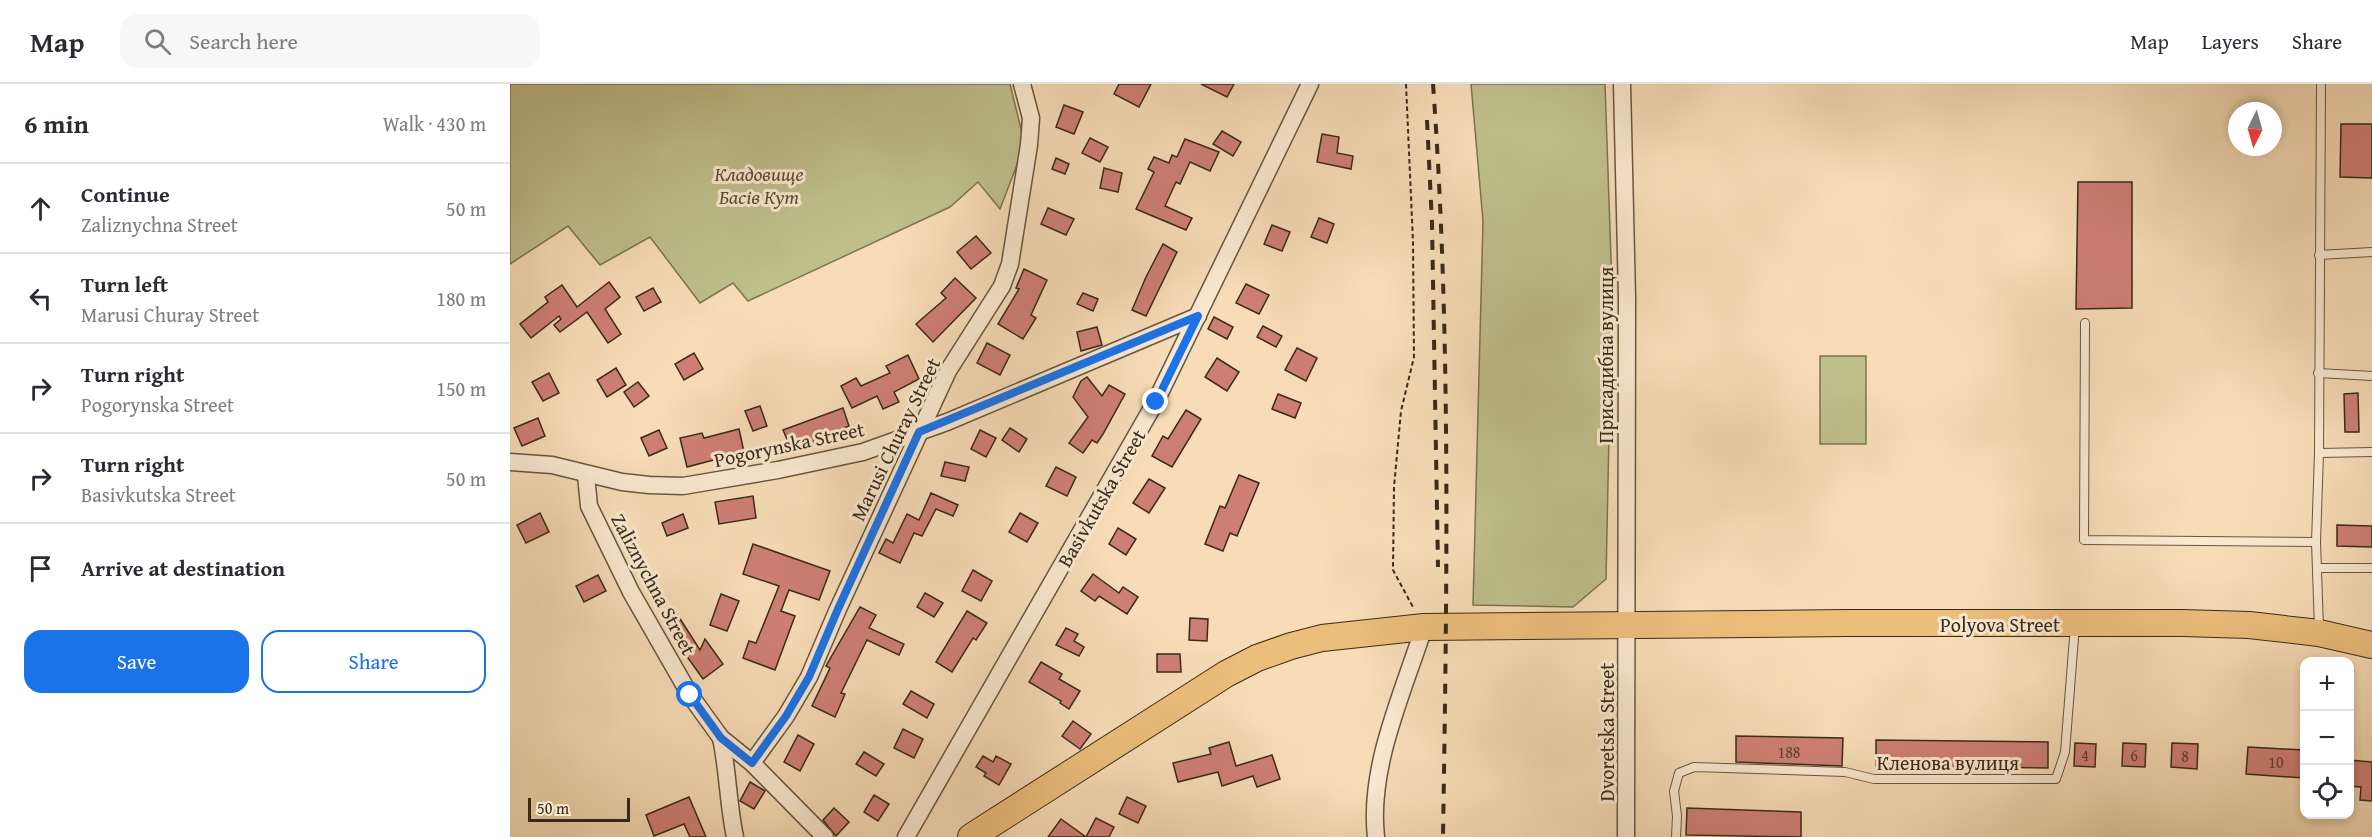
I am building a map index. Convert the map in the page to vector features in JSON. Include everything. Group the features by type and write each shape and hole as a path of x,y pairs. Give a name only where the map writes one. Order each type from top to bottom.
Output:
{"main road":[{"name":"Polyova Street","path":"1627,626 1847,623 2249,625 2319,633 2372,645"},
{"path":"971,837 1191,696 1257,658 1291,646 1354,633 1424,627 1627,626"}],"street":[{"name":"Marusi Churay Street","path":"752,763 786,716 809,677 948,371 1002,286 1010,264 1028,155 1031,118 1022,84"},
{"name":"Basivkutska Street","path":"906,837 1151,411 1310,84"},
{"name":"Присадибна вулиця","path":"1622,84 1627,298 1627,626"},
{"name":"Pogorynska Street","path":"510,462 552,465 622,482 683,486 716,482 863,452 919,432 1198,316"},
{"name":"Zaliznychna Street","path":"586,475 589,506 631,592 690,695 721,738 752,763 825,837"},
{"name":"Dvoretska Street","path":"1626,837 1627,626"},
{"path":"1376,837 1375,796 1381,759 1424,627"},
{"name":"Zaliznychna Street","path":"721,738 728,771 729,812 735,837"}],"lane":[{"path":"2319,633 2316,542 2319,453 2321,84"},
{"path":"2319,255 2372,252"},
{"path":"2085,322 2084,540 2316,542"},
{"path":"2318,373 2372,376"},
{"path":"2319,453 2372,452"},
{"path":"2317,568 2372,568"},
{"name":"Кленова вулиця","path":"1676,837 1677,816 1674,791 1679,773 1694,767 1845,772 1874,779 2056,779 2065,752 2075,624"}],"path":[{"path":"1406,84 1413,242 1414,357 1401,411 1394,487 1393,570 1424,627"}],"green space":[{"name":"Кладовище Басів Кут","path":"510,84 1010,84 1024,141 1000,209 978,182 950,207 748,301 733,283 700,303 650,237 600,265 568,226 510,264"},
{"path":"1471,84 1605,84 1612,288 1606,579 1573,607 1473,605 1483,221"},
{"path":"1820,356 1866,356 1866,444 1820,444"}],"building":[{"path":"1119,84 1151,84 1139,107 1114,94"},
{"path":"1201,84 1234,84 1227,97"},
{"path":"1064,105 1083,112 1074,134 1056,127"},
{"path":"2341,124 2372,124 2372,178 2340,177"},
{"path":"1222,131 1241,142 1233,156 1213,144"},
{"path":"1322,134 1339,137 1337,153 1353,156 1351,169 1317,162"},
{"path":"1090,138 1108,147 1100,162 1082,153"},
{"path":"1185,139 1219,152 1210,171 1190,162 1180,184 1176,182 1165,206 1192,218 1186,230 1136,209 1154,172 1148,169 1154,157 1169,163 1172,155 1177,157"},
{"path":"1056,158 1069,164 1065,174 1052,169"},
{"path":"1104,168 1122,173 1118,192 1100,188"},
{"path":"2078,182 2132,182 2132,308 2076,309"},
{"path":"1048,208 1074,219 1066,235 1041,224"},
{"path":"1319,218 1334,224 1327,243 1311,237"},
{"path":"1272,225 1290,232 1282,251 1264,244"},
{"path":"976,236 991,253 971,269 957,252"},
{"path":"1163,244 1177,252 1146,316 1132,310"},
{"path":"1024,269 1047,280 1031,315 1036,318 1023,339 998,324 1019,289 1016,288"},
{"path":"955,278 976,298 933,342 916,324 946,298 941,293"},
{"path":"609,282 620,297 605,309 621,334 608,343 587,312 560,332 554,325 561,319 559,316 531,338 520,324 548,302 545,297 562,285 577,307"},
{"path":"1246,284 1269,295 1259,314 1236,303"},
{"path":"653,288 661,302 644,311 636,297"},
{"path":"1083,293 1098,299 1093,311 1077,304"},
{"path":"1214,317 1233,327 1227,339 1208,329"},
{"path":"1263,326 1282,336 1276,347 1257,337"},
{"path":"1097,327 1102,345 1081,351 1077,332"},
{"path":"987,343 1010,355 1000,375 977,363"},
{"path":"1297,348 1317,358 1306,381 1285,370"},
{"path":"694,353 703,369 684,380 675,364"},
{"path":"908,355 919,379 894,392 899,402 883,409 877,396 852,408 841,386 856,378 861,386 890,373 886,366"},
{"path":"1217,358 1239,372 1227,391 1205,377"},
{"path":"616,368 626,385 607,397 597,380"},
{"path":"549,373 559,393 543,401 532,382"},
{"path":"1087,377 1102,396 1109,385 1125,394 1097,443 1092,440 1083,453 1069,443 1088,417 1073,397 1081,381"},
{"path":"638,382 649,396 634,407 624,392"},
{"path":"2358,393 2359,432 2345,432 2344,394"},
{"path":"1278,394 1301,403 1295,418 1272,409"},
{"path":"760,406 767,426 753,431 745,411"},
{"path":"843,408 849,426 814,440 815,444 793,453 783,430"},
{"path":"1186,410 1201,419 1172,467 1152,456 1163,436 1168,439"},
{"path":"538,418 545,436 522,446 514,428"},
{"path":"1010,428 1027,439 1019,452 1002,440"},
{"path":"739,429 744,452 687,467 680,438 702,433 704,438"},
{"path":"659,430 667,448 649,456 641,438"},
{"path":"980,430 996,438 986,457 971,449"},
{"path":"945,462 969,467 965,481 941,476"},
{"path":"1056,467 1076,477 1067,496 1046,486"},
{"path":"1239,475 1259,483 1237,536 1230,533 1223,551 1205,544 1220,506 1225,508"},
{"path":"1149,479 1165,488 1149,513 1133,503"},
{"path":"931,493 958,505 953,516 936,509 922,536 914,533 900,563 879,553 886,539 893,543 907,514 919,520"},
{"path":"753,496 756,518 719,524 715,502"},
{"path":"540,513 549,532 526,543 517,525"},
{"path":"1020,513 1038,523 1027,542 1009,532"},
{"path":"683,514 688,528 667,536 662,523"},
{"path":"2337,525 2372,526 2372,547 2337,546"},
{"path":"1118,528 1136,539 1126,555 1109,544"},
{"path":"753,544 830,571 819,600 789,590 781,611 795,616 775,670 743,658 749,641 756,643 779,586 743,574"},
{"path":"973,570 992,581 981,601 962,591"},
{"path":"1093,574 1119,593 1123,587 1138,597 1127,614 1099,596 1095,601 1081,591"},
{"path":"598,575 606,591 584,602 576,586"},
{"path":"925,593 943,603 934,617 917,607"},
{"path":"721,594 739,601 727,631 710,625"},
{"path":"860,607 876,615 869,628 904,644 899,655 867,640 841,693 845,694 835,717 812,706 830,668 826,666"},
{"path":"967,611 987,623 976,640 973,638 952,672 936,662"},
{"path":"677,614 700,650 705,639 723,664 703,679 683,651 685,649 667,621"},
{"path":"1190,618 1208,619 1207,641 1189,640"},
{"path":"1066,628 1078,634 1074,641 1084,647 1079,656 1056,645"},
{"path":"1157,654 1180,654 1181,672 1157,672"},
{"path":"1041,662 1062,674 1059,679 1080,691 1069,709 1060,703 1061,701 1029,682"},
{"path":"911,691 934,704 927,718 903,704"},
{"path":"1073,721 1091,734 1080,749 1062,736"},
{"path":"903,729 923,739 914,758 894,748"},
{"path":"798,735 814,744 800,771 784,762"},
{"path":"1736,736 1843,738 1842,766 1736,762"},
{"path":"1876,740 2048,742 2048,768 1876,766"},
{"path":"1229,742 1236,766 1272,755 1280,779 1257,787 1253,776 1222,786 1218,772 1178,782 1173,763 1211,754 1209,748"},
{"path":"2075,743 2096,744 2095,767 2074,766"},
{"path":"2123,743 2146,744 2145,767 2122,766"},
{"path":"2172,743 2198,744 2197,769 2171,767"},
{"path":"2248,747 2300,750 2300,778 2246,774"},
{"path":"864,752 884,764 876,776 856,764"},
{"path":"983,756 993,762 996,756 1011,764 999,785 984,776 986,773 976,767"},
{"path":"2354,760 2372,762 2372,801 2360,800 2361,787 2354,786"},
{"path":"750,782 765,791 754,809 740,801"},
{"path":"874,795 889,804 878,821 864,812"},
{"path":"689,797 706,837 690,837 684,824 654,836 646,815"},
{"path":"1127,797 1146,806 1138,823 1119,814"},
{"path":"834,808 849,822 836,836 823,820"},
{"path":"1687,808 1801,812 1801,837 1686,835"},
{"path":"1096,818 1114,827 1109,837 1086,837"},
{"path":"1061,819 1086,837 1048,837"}],"railway":[{"path":"1433,84 1439,178 1445,366 1443,837"},
{"path":"1427,120 1432,223 1438,567"}],"route":[{"path":"690,695 721,738 752,763 786,716 809,677 919,432 1198,316 1156,402"}]}
